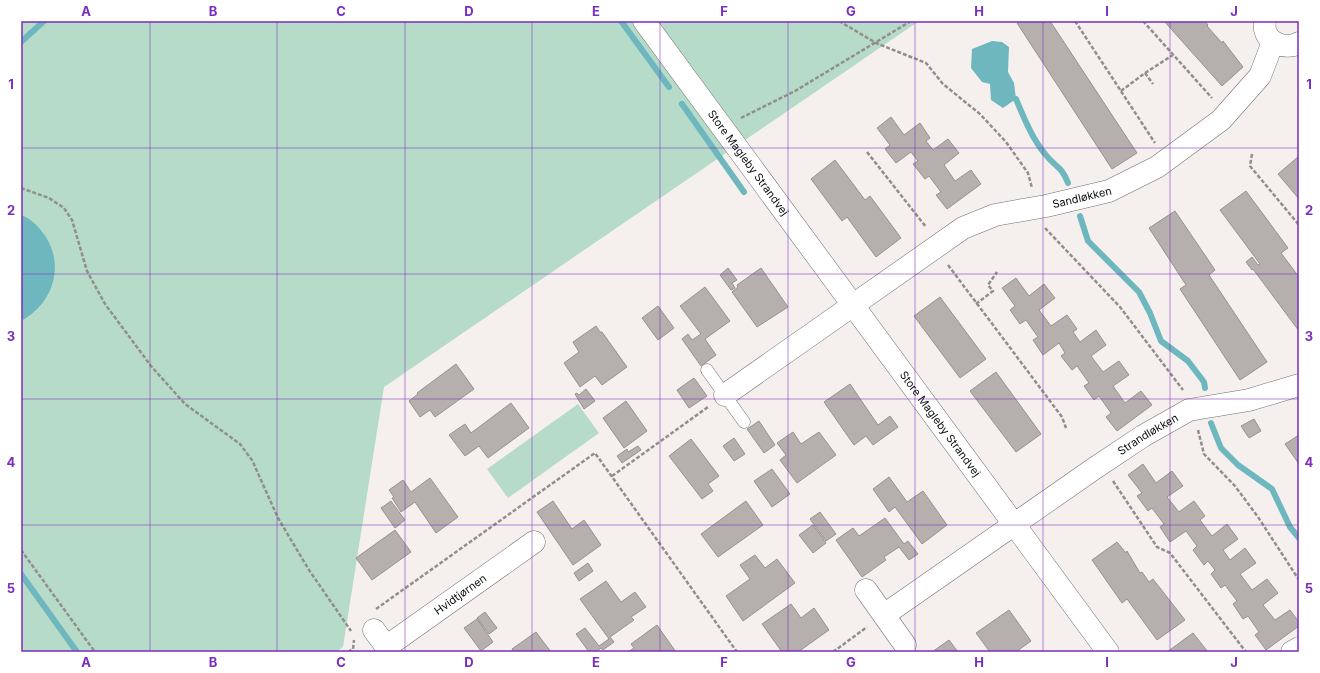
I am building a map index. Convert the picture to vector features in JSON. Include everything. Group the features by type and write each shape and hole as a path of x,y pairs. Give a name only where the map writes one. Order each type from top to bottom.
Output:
{"street":[{"name":"Store Magleby Strandvej","path":"644,21 854,304 1108,652"},
{"path":"1266,21 1267,34 1273,42 1287,47 1299,42"},
{"name":"Sandløkken","path":"854,304 963,228 995,215 1037,208 1109,191 1157,167 1221,120 1260,76 1273,42"},
{"path":"725,395 854,304"},
{"name":"Strandløkken","path":"1014,523 1143,436 1189,410 1249,400 1299,386"},
{"path":"884,615 1014,523"},
{"name":"Hvidtjørnen","path":"376,641 534,542"},
{"path":"866,590 905,645"},
{"path":"1292,652 1299,648"}],"lane":[{"path":"707,370 744,422"}],"path":[{"path":"839,21 876,43 926,63 943,84 980,114 1006,142 1028,173 1039,218 1047,231 1120,308 1182,386 1189,410 1198,429 1204,454 1235,486 1258,517 1299,580"},
{"path":"722,126 795,91 911,21"},
{"path":"1075,21 1167,159"},
{"path":"1143,21 1215,101 1221,120"},
{"path":"1121,92 1145,73 1173,55"},
{"path":"1145,73 1153,84"},
{"path":"867,152 938,246 976,304 1062,417 1066,428"},
{"path":"1252,154 1250,166 1299,225"},
{"path":"21,188 49,198 64,208 72,220 87,271 105,304 151,366 185,404 240,444 252,460 282,524 309,570 376,641"},
{"path":"976,304 992,292 988,285 997,272"},
{"path":"612,476 725,395"},
{"path":"1102,464 1157,546 1170,553 1246,652"},
{"path":"21,550 95,652"},
{"path":"833,652 884,615"}],"green space":[{"path":"21,21 919,21 384,387 343,647 336,652 21,652"},
{"path":"578,404 599,433 508,498 487,469"}],"water":[{"path":"992,41 1002,42 1009,47 1008,72 1014,83 1016,99 1003,108 991,100 990,84 982,82 971,68 972,49"},
{"path":"21,215 35,224 46,237 52,249 55,273 48,295 41,305 32,314 21,321"}],"building":[{"path":"1020,21 1050,21 1137,153 1112,169 1017,23"},
{"path":"1164,21 1205,21 1208,25 1207,26 1222,43 1223,41 1243,67 1222,86"},
{"path":"891,117 904,135 920,123 930,138 926,141 933,150 948,139 959,153 944,165 955,181 971,170 981,184 947,209 936,195 941,192 929,176 925,179 913,164 918,161 911,152 896,163 885,149 890,145 877,128"},
{"path":"1299,156 1299,199 1278,174"},
{"path":"835,160 865,200 870,196 901,238 876,257 847,217 842,221 811,179"},
{"path":"1246,191 1288,248 1281,253 1299,277 1299,331 1253,269 1252,270 1246,262 1252,257 1258,265 1260,264 1220,210"},
{"path":"1175,211 1215,270 1209,275 1267,362 1240,380 1180,289 1186,285 1149,228"},
{"path":"728,268 737,280 732,283 735,288 731,290 720,275"},
{"path":"761,268 788,307 757,327 732,292 738,287 737,285"},
{"path":"1016,278 1029,296 1044,284 1055,298 1039,310 1051,326 1067,315 1077,329 1073,332 1080,342 1096,330 1106,345 1091,356 1103,372 1119,361 1129,375 1113,386 1125,403 1141,391 1152,405 1117,431 1106,417 1111,413 1099,396 1094,400 1084,386 1089,383 1077,366 1072,370 1061,356 1065,353 1059,343 1043,355 1033,340 1038,337 1026,320 1020,324 1010,310 1015,306 1002,288"},
{"path":"705,287 730,321 705,339 716,355 701,366 682,339 688,334 692,340 701,334 680,306"},
{"path":"940,297 986,359 960,378 914,316"},
{"path":"658,306 674,328 658,340 642,318"},
{"path":"596,326 627,367 602,385 595,376 580,387 564,363 579,352 573,342"},
{"path":"456,364 474,389 435,417 430,410 420,417 409,401 418,394 417,393"},
{"path":"996,372 1041,434 1016,452 970,391"},
{"path":"694,378 707,396 689,408 677,390"},
{"path":"850,384 878,425 890,416 898,427 873,445 866,436 854,445 824,402"},
{"path":"586,389 595,401 584,409 575,394 577,393 579,395"},
{"path":"626,401 647,431 624,448 603,418"},
{"path":"511,403 529,428 488,458 479,446 465,456 449,435 465,424 471,433"},
{"path":"1254,419 1261,431 1249,438 1241,426"},
{"path":"759,421 775,445 764,453 747,429"},
{"path":"793,432 801,444 819,432 836,455 797,483 780,460 786,455 777,443"},
{"path":"1299,435 1299,464 1285,444"},
{"path":"734,438 745,454 734,461 723,446"},
{"path":"691,439 719,476 708,484 713,491 702,499 669,456"},
{"path":"638,446 641,450 622,463 617,456 627,449 628,452"},
{"path":"1143,464 1156,483 1172,471 1183,486 1167,497 1179,512 1194,501 1205,516 1200,520 1212,536 1227,524 1238,539 1223,550 1230,560 1245,548 1256,563 1240,574 1252,590 1267,579 1278,593 1263,605 1275,620 1290,610 1299,622 1299,626 1266,650 1255,635 1259,632 1248,616 1243,619 1233,604 1237,601 1225,585 1221,588 1211,574 1215,570 1208,561 1204,565 1193,550 1197,546 1186,531 1170,542 1160,527 1164,524 1152,508 1148,511 1137,496 1142,493 1128,475"},
{"path":"772,469 790,494 772,507 754,481"},
{"path":"889,477 907,502 923,491 947,525 922,544 895,507 889,512 873,489"},
{"path":"430,478 458,517 436,533 415,502 401,512 389,490 403,480 411,492"},
{"path":"391,501 405,520 395,528 381,508"},
{"path":"553,501 572,529 584,520 601,545 573,565 537,512"},
{"path":"746,501 763,525 718,557 701,534"},
{"path":"820,512 836,534 826,541 810,519"},
{"path":"885,518 904,544 908,541 918,554 909,560 899,547 884,557 886,560 862,577 836,540 853,528 859,536"},
{"path":"813,525 826,543 813,553 799,535"},
{"path":"395,530 411,552 372,580 356,558"},
{"path":"1117,542 1126,553 1127,551 1140,573 1142,572 1149,582 1153,579 1185,620 1157,640 1127,599 1122,603 1092,560"},
{"path":"755,555 765,568 777,559 795,583 743,621 726,596 750,579 740,565"},
{"path":"588,563 593,571 579,581 574,573"},
{"path":"606,581 621,602 635,592 646,607 631,617 634,620 610,637 614,642 603,650 601,648 596,652 589,652 576,634 585,628 599,646 609,639 580,599"},
{"path":"791,604 801,618 814,608 829,630 798,652 782,652 762,624"},
{"path":"1009,610 1031,641 1016,652 990,652 976,633"},
{"path":"485,612 497,628 489,634 477,618"},
{"path":"477,619 493,642 481,651 464,628"},
{"path":"657,625 676,652 628,652 634,648 631,644"},
{"path":"536,632 551,652 514,652 512,649"},
{"path":"1193,633 1208,652 1167,652"},
{"path":"949,640 958,652 932,652"}],"waterway":[{"path":"21,42 44,21"},
{"path":"621,21 669,87"},
{"path":"1016,99 1040,148 1063,173 1068,183"},
{"path":"682,104 744,192"},
{"path":"1080,216 1088,241 1139,292 1150,313 1161,341 1188,361 1204,382 1205,388"},
{"path":"1211,423 1221,448 1238,465 1272,489 1290,527 1299,538"},
{"path":"21,574 77,652"}]}
